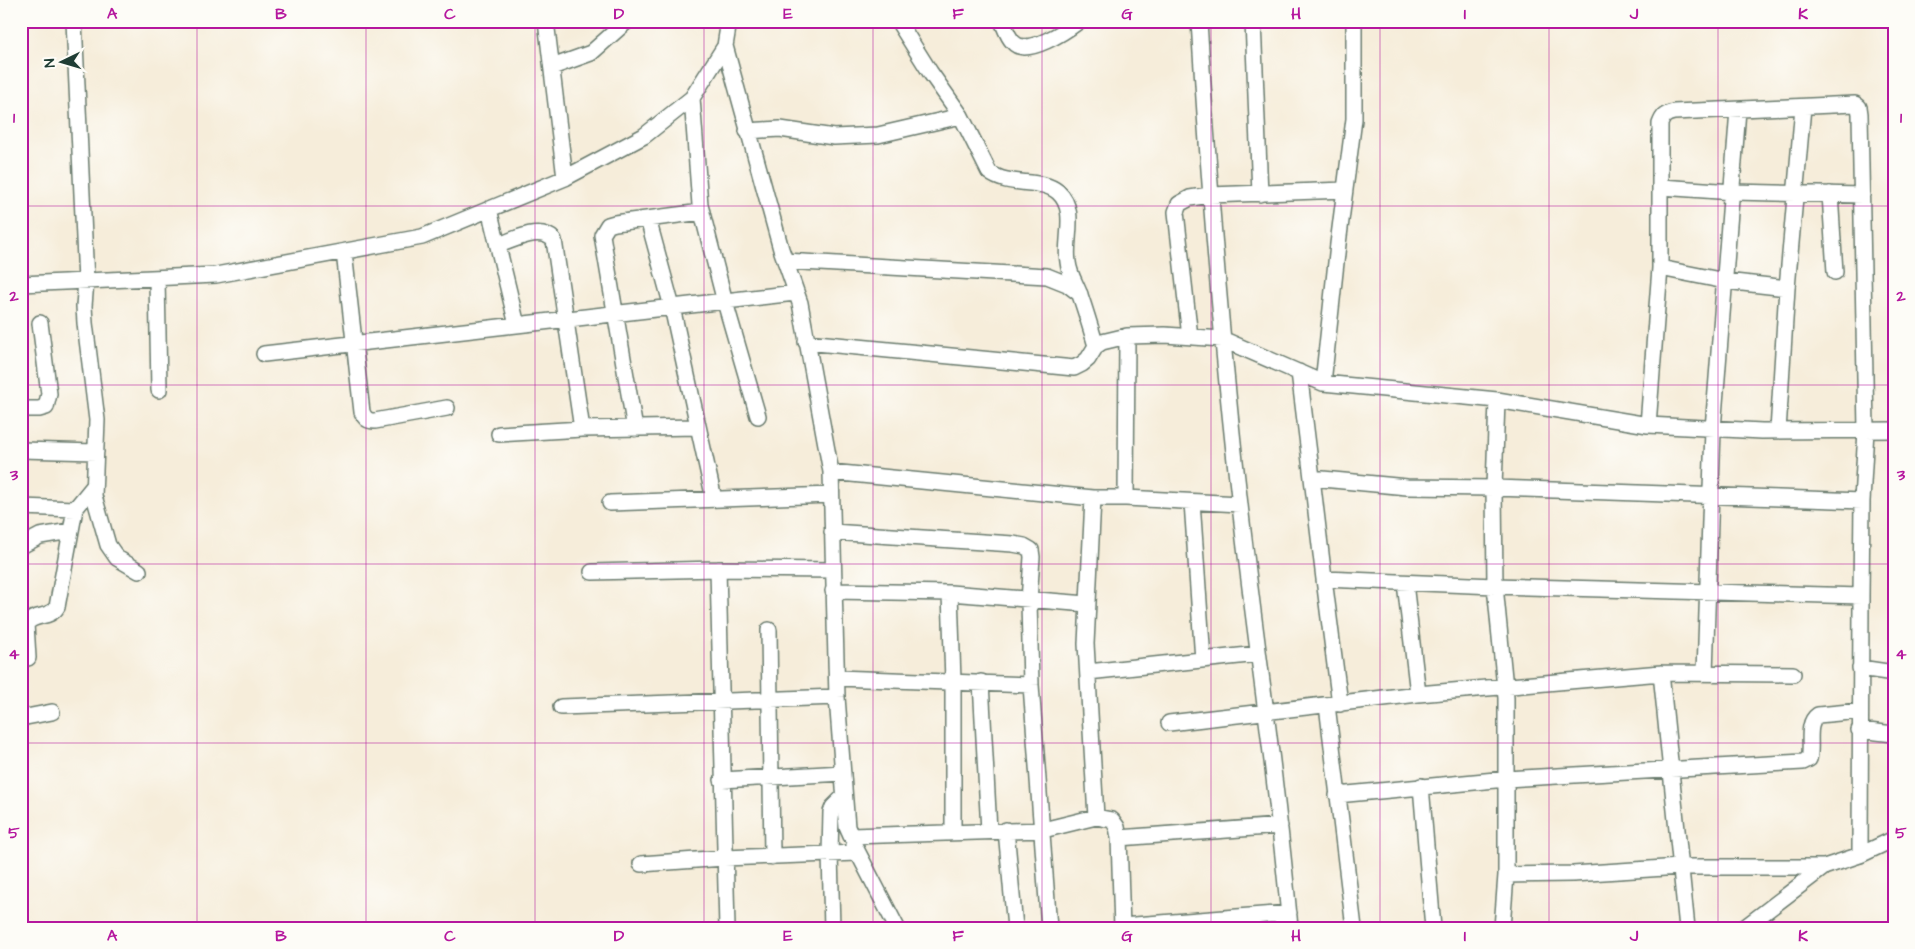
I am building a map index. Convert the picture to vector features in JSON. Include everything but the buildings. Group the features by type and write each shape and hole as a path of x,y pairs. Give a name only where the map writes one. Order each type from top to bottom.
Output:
{"street":[{"path":"74,21 86,281 85,323 97,406 93,487 108,546 117,558 139,572"},
{"path":"546,21 565,178"},
{"path":"552,67 591,53 627,21"},
{"path":"728,21 725,46 747,131 785,261 800,303 831,472 832,570 837,697 846,827 852,836 857,853 897,928"},
{"path":"898,21 961,116 989,172 996,178 1046,186 1058,191 1063,198 1068,208 1070,222 1068,264 1080,294 1096,346"},
{"path":"1002,21 1012,42 1024,47 1054,38 1079,21"},
{"path":"852,836 989,830 1043,830 1096,816 1112,820 1117,827 1120,838 1122,927 1289,921 1280,826 1240,504 1222,339 1210,195 1199,21"},
{"path":"1253,21 1260,194"},
{"path":"1323,383 1354,119 1354,21"},
{"path":"21,284 216,275 422,237 565,178 644,136 692,98 725,46"},
{"path":"692,98 702,212 725,302 758,416"},
{"path":"1648,426 1660,268 1660,124 1663,117 1667,113 1674,112 1855,104 1859,107 1860,114 1866,430 1862,501 1859,730 1860,855"},
{"path":"1778,431 1787,288 1797,194 1803,107"},
{"path":"1705,673 1709,496 1738,110"},
{"path":"747,131 780,129 834,137 878,135 961,116"},
{"path":"1661,188 1862,195"},
{"path":"1190,337 1176,212 1179,204 1190,198 1210,195 1345,190"},
{"path":"1830,194 1835,272"},
{"path":"489,209 517,325"},
{"path":"635,429 602,235 608,226 614,223 702,212"},
{"path":"648,219 672,307 714,499"},
{"path":"498,246 533,233 549,235 554,240 582,429"},
{"path":"344,252 362,412 365,418 375,421 447,408"},
{"path":"785,261 1047,276 1067,284 1080,294"},
{"path":"1660,268 1725,281 1787,288"},
{"path":"157,278 159,390"},
{"path":"264,354 795,293"},
{"path":"21,410 46,407 48,402 49,394 40,323"},
{"path":"806,342 1074,368 1088,359 1096,346 1102,342 1127,336 1222,339 1323,383 1497,400 1648,426 1778,431 1894,430"},
{"path":"1126,498 1127,336"},
{"path":"1299,372 1324,579 1337,795 1354,928"},
{"path":"1497,400 1494,488 1496,586 1505,687 1506,779 1506,875 1502,928"},
{"path":"499,434 582,429 698,427"},
{"path":"21,450 96,452"},
{"path":"831,472 1093,498 1240,504"},
{"path":"1312,478 1407,487 1494,488 1862,501"},
{"path":"28,658 26,624 28,620 50,614 57,607 74,510 93,487"},
{"path":"610,503 831,495"},
{"path":"1093,498 1086,644 1096,816"},
{"path":"1192,502 1203,660"},
{"path":"21,507 74,510"},
{"path":"21,546 40,536 70,531"},
{"path":"832,532 1024,546 1031,550 1029,601 1031,685 1049,928"},
{"path":"592,572 718,569 832,570"},
{"path":"718,569 727,928"},
{"path":"1324,579 1496,586 1861,596"},
{"path":"1405,583 1418,694"},
{"path":"833,591 950,593 1029,601 1087,604"},
{"path":"950,593 953,681 953,833"},
{"path":"769,630 772,857"},
{"path":"1088,672 1258,654"},
{"path":"1860,668 1894,673"},
{"path":"1661,673 1687,928"},
{"path":"1168,723 1418,694 1661,673 1793,674"},
{"path":"837,678 1031,685"},
{"path":"981,682 989,830"},
{"path":"561,707 837,697"},
{"path":"1337,795 1506,779 1803,762 1808,759 1810,754 1811,723 1814,718 1818,715 1860,711"},
{"path":"21,718 52,712"},
{"path":"1859,730 1894,734"},
{"path":"722,780 842,773"},
{"path":"1421,786 1433,928"},
{"path":"832,928 831,812 833,807 844,796"},
{"path":"1120,838 1280,826"},
{"path":"1006,830 1015,928"},
{"path":"1506,875 1573,874 1680,867 1824,867 1860,855 1894,839"},
{"path":"641,864 724,858 857,853"},
{"path":"1744,928 1824,867"}]}
